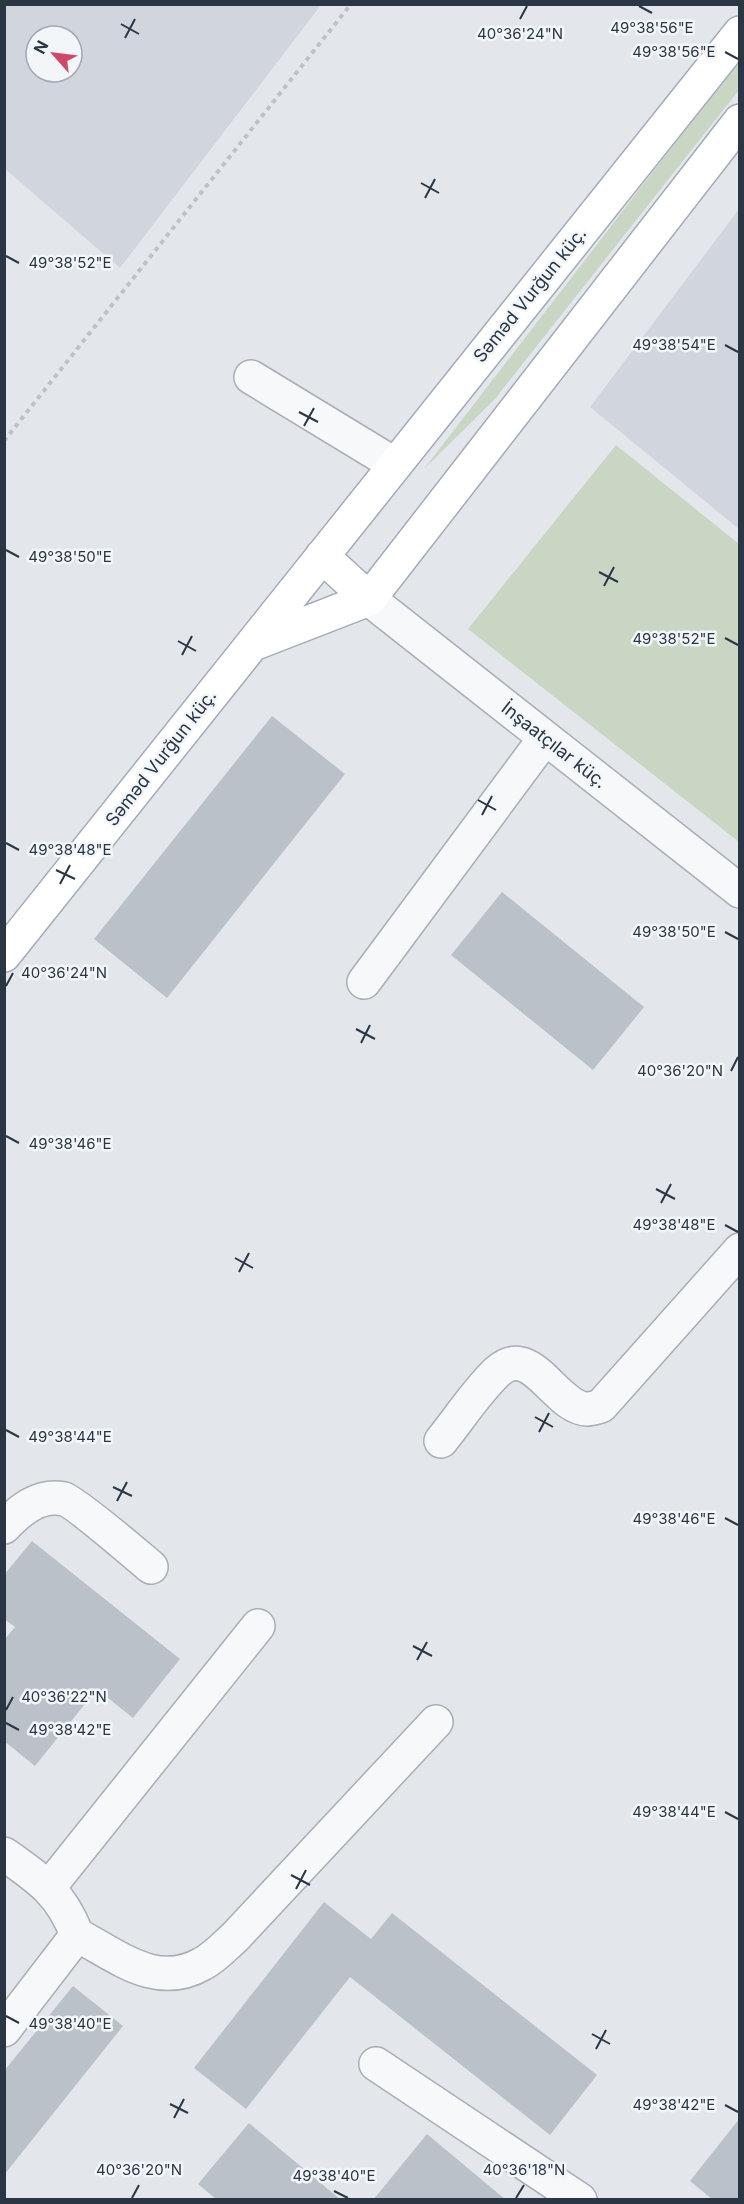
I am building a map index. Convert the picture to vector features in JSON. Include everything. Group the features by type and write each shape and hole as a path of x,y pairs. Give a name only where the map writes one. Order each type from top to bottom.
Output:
{"main road":[{"name":"Səməd Vurğun küç.","path":"4,955 740,33"},
{"path":"251,645 369,599 740,121"},
{"path":"322,556 369,599"}],"street":[{"path":"251,377 394,464"},
{"name":"İnşaatçılar küç.","path":"369,599 740,891"},
{"path":"364,982 544,738"},
{"path":"441,1441 498,1371 513,1363 528,1365 569,1401 587,1409 601,1406 740,1250"},
{"path":"4,1527 19,1510 42,1499 65,1500 152,1567"},
{"path":"50,1886 258,1626"},
{"path":"4,1854 50,1886 69,1912 77,1935 148,1972 172,1976 203,1964 235,1937 436,1722"},
{"path":"4,2030 77,1935"},
{"path":"376,2064 580,2199"}],"path":[{"path":"4,441 351,4"}],"shaded area":[{"path":"5,4 321,4 321,5 120,268 5,169"},
{"path":"739,209 739,529 590,407"}],"green space":[{"path":"739,60 739,90 495,399 424,469"},
{"path":"616,445 739,544 739,842 468,629"}],"building":[{"path":"272,716 345,774 167,998 94,939"},
{"path":"502,892 644,1007 593,1070 451,955"},
{"path":"32,1541 180,1659 133,1718 97,1689 35,1766 4,1741 4,1640 15,1627 4,1619 4,1575"},
{"path":"324,1902 371,1939 392,1913 597,2075 550,2135 350,1977 246,2109 194,2068"},
{"path":"73,1986 123,2026 4,2175 4,2071"},
{"path":"740,2118 740,2200 713,2200 690,2181"},
{"path":"249,2123 341,2200 217,2200 198,2184"},
{"path":"427,2134 506,2200 373,2200"}]}
